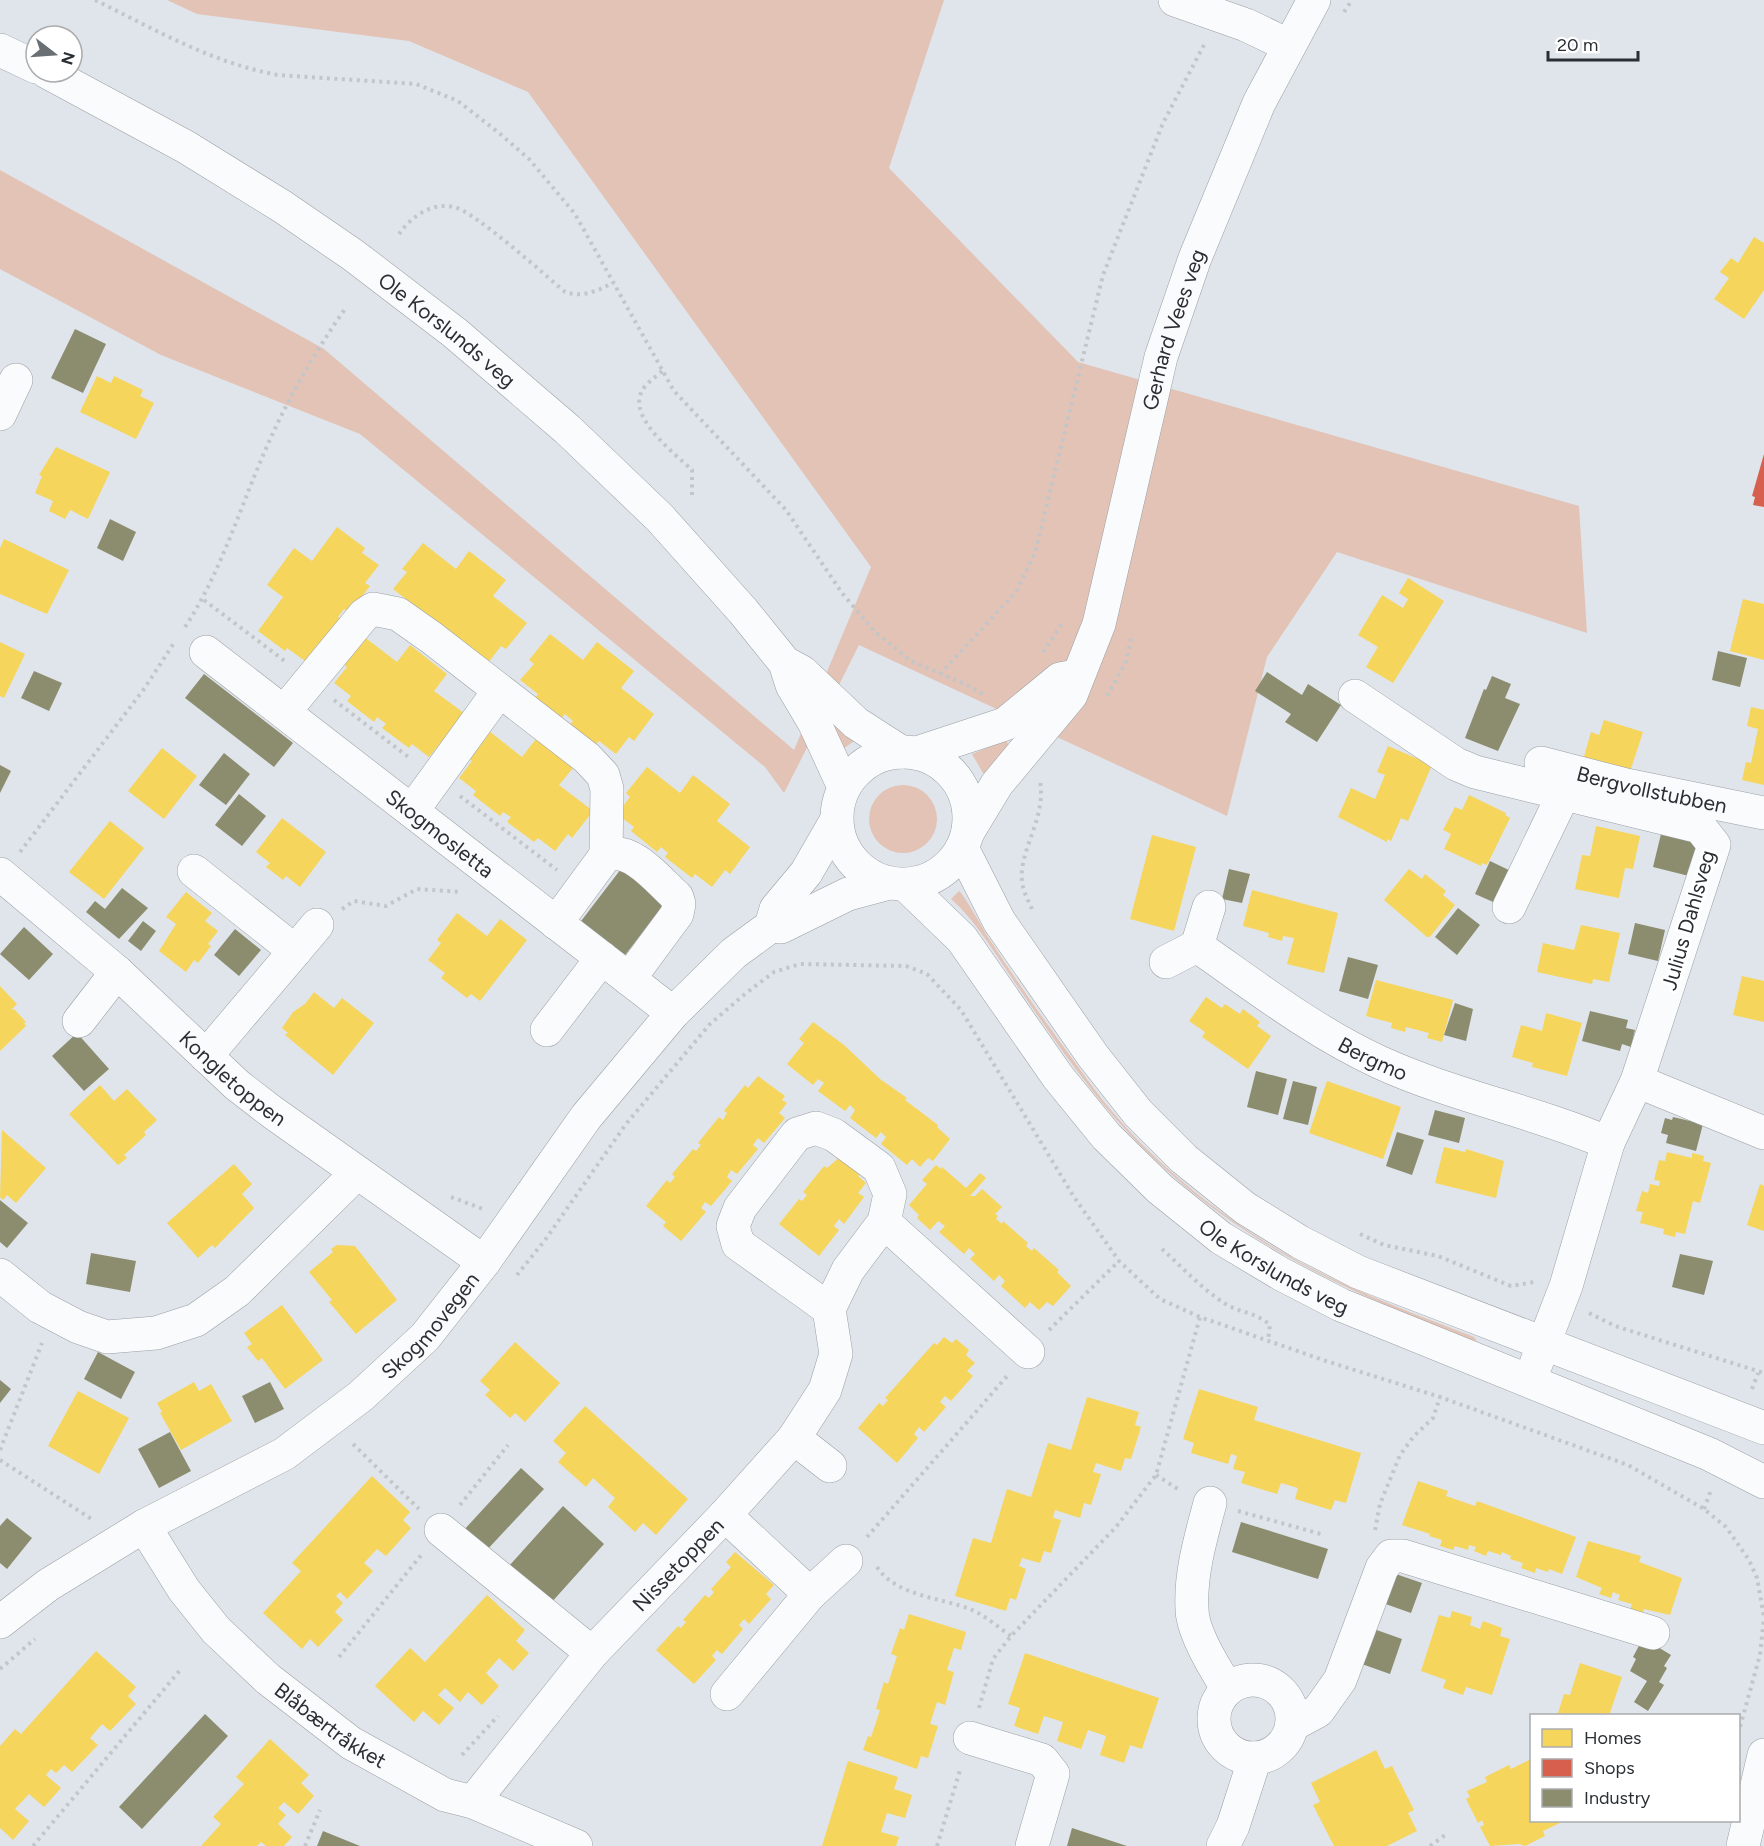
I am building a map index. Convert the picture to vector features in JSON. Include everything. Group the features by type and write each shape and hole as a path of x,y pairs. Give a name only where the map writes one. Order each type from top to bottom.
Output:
{"street":[{"path":"1175,0 1261,31 1288,45"},
{"name":"Gerhard Vees veg","path":"965,840 997,784 1071,695 1076,676 1099,624 1117,556 1140,437 1165,346 1195,258 1233,163 1288,45 1314,0"},
{"path":"0,50 24,61"},
{"name":"Ole Korslunds veg","path":"69,84 186,147 283,207 353,255 455,333 567,429 660,518 744,611 785,663 792,685 814,722 844,787"},
{"path":"0,414 16,381"},
{"path":"284,712 363,615 373,609 398,614 587,758 603,775 607,789 606,855"},
{"name":"Skogmosletta","path":"206,652 673,1013"},
{"name":"Ole Korslunds veg","path":"785,663 802,672 856,723 909,753"},
{"path":"909,753 933,759 947,769 958,782 969,815 965,840 939,874 923,881 897,884 873,878 858,867 843,846 836,821 838,803 844,787 854,772 884,754 909,753 1005,724 1060,679 1076,676"},
{"path":"412,811 500,691"},
{"name":"Julius Dahlsveg","path":"1355,696 1456,764 1475,772 1700,827 1714,845 1637,1081 1608,1143 1566,1286 1529,1383"},
{"name":"Bergvollstubben","path":"1541,763 1626,785 1764,813"},
{"path":"1509,907 1564,794"},
{"name":"Skogmovegen","path":"0,1622 48,1585 134,1533 284,1454 361,1395 425,1336 515,1220 586,1117 673,1013 734,953 771,926 776,909 806,873 836,821"},
{"name":"Ole Korslunds veg","path":"965,840 999,921 1093,1056 1138,1113 1184,1159 1245,1208 1300,1242 1358,1272 1764,1428"},
{"path":"556,923 606,855 616,851 630,856 677,897 680,904 677,914 629,979"},
{"path":"194,871 295,951"},
{"name":"Kongletoppen","path":"0,875 117,972 206,1056 272,1112 484,1262"},
{"name":"Ole Korslunds veg","path":"897,884 962,939 1058,1077 1106,1136 1160,1189 1221,1238 1281,1274 1341,1305 1709,1454 1764,1482"},
{"name":"Skogmovegen","path":"771,926 781,927 848,894 897,884"},
{"path":"1166,962 1197,946 1209,907"},
{"path":"206,1056 317,925"},
{"name":"Bergmo","path":"1197,946 1306,1021 1379,1062 1441,1086 1565,1125 1608,1143"},
{"path":"547,1030 602,958"},
{"path":"78,1021 117,972"},
{"path":"1637,1081 1764,1133"},
{"path":"816,1128 834,1136 879,1168 890,1194 884,1222 848,1270 829,1309 738,1244 733,1226 740,1208 797,1134 816,1128"},
{"path":"0,1275 40,1307 107,1337 156,1334 196,1320 237,1291 357,1173"},
{"path":"884,1222 1028,1352"},
{"name":"Nissetoppen","path":"473,1802 592,1653 725,1515 794,1437 825,1390 836,1354 829,1309"},
{"path":"794,1437 830,1466"},
{"path":"1210,1503 1197,1556 1191,1610 1209,1661 1228,1689"},
{"path":"725,1515 810,1594"},
{"path":"441,1530 592,1653"},
{"name":"Blåbærtråkket","path":"134,1533 178,1581 210,1622 268,1680 351,1743 446,1795 473,1802 576,1846"},
{"path":"727,1694 810,1594 854,1552"},
{"path":"1292,1725 1318,1711 1340,1680 1382,1568 1391,1556 1402,1556 1653,1632"},
{"path":"1245,1680 1264,1681 1281,1690 1291,1706 1292,1725 1285,1742 1272,1753 1255,1758 1239,1755 1226,1747 1217,1733 1214,1717 1218,1701 1228,1689 1245,1680"},
{"path":"970,1738 1042,1760 1053,1774 1032,1846"},
{"path":"1743,1846 1764,1755"},
{"path":"1223,1846 1233,1826 1255,1758"}],"path":[{"path":"95,0 187,45 246,68 278,75 399,81 444,94 458,101 528,159 562,196 662,371 687,406 786,510 842,593 875,632 911,661 986,696 1005,724"},
{"path":"1341,18 1352,0"},
{"path":"940,674 1016,592 1035,553 1102,274 1162,123 1220,15"},
{"path":"399,234 407,223 420,213 436,207 451,206 473,217 565,292 587,295 613,283"},
{"path":"0,875 144,689 204,600 280,417 309,362 345,309"},
{"path":"662,371 642,390 639,400 641,415 650,428 692,470 692,498"},
{"path":"204,600 582,888"},
{"path":"1106,698 1126,662 1133,630"},
{"path":"1023,751 1039,776 1043,797 1039,820 1024,860 1022,886 1035,915"},
{"path":"317,925 354,901 386,906 417,889 479,893 502,882"},
{"path":"448,1196 515,1220 545,1240"},
{"path":"1356,1233 1384,1245 1437,1256 1511,1286 1526,1285 1543,1279 1566,1286 1576,1293 1586,1312 1615,1326 1764,1373"},
{"path":"1162,1249 1213,1296 1230,1306 1260,1316 1270,1325 1268,1341"},
{"path":"1011,1636 974,1611 900,1587 854,1552 1028,1352 1119,1261"},
{"path":"0,1450 54,1314"},
{"path":"937,1846 993,1659 1011,1636 1116,1527 1156,1475 1200,1317"},
{"path":"1391,1556 1375,1530 1380,1504 1400,1455 1414,1436 1433,1418 1440,1397"},
{"path":"353,1444 441,1530"},
{"path":"0,1460 134,1533"},
{"path":"1714,1483 1704,1509 1726,1527 1749,1560 1757,1578 1764,1618 1760,1655 1740,1727"},
{"path":"33,1846 180,1669"},
{"path":"305,1846 320,1810"},
{"path":"1430,1846 1448,1833"}],"shaded area":[{"path":"167,0 944,0 889,168 1078,362 1579,506 1587,633 1337,552 1267,657 1227,816 859,645 827,709 857,739 843,749 824,714 784,793 765,767 360,434 161,355 0,269 0,170 324,349 794,750 871,567 528,92 409,41 197,14"},
{"path":"1006,740 1009,746 986,773 983,773 972,754"},
{"path":"896,785 910,785 922,790 932,800 937,819 932,838 922,848 910,853 896,853 884,848 874,838 869,826 869,812 874,800 884,790"},
{"path":"959,891 1015,977 1092,1086 1138,1140 1191,1189 1250,1232 1311,1268 1392,1305 1474,1337 1477,1341 1450,1333 1315,1272 1273,1248 1233,1222 1195,1194 1158,1162 1124,1128 1069,1060 981,933 951,899"}],"building: Homes":[{"path":"1754,237 1764,243 1764,290 1744,319 1714,299 1729,278 1720,272 1731,258 1738,263"},
{"path":"97,376 111,383 114,376 143,390 140,396 154,403 136,439 80,412"},
{"path":"56,447 110,472 88,519 70,510 65,519 49,511 53,501 35,493 42,476 39,475"},
{"path":"337,527 365,548 362,553 379,565 365,583 370,586 349,613 344,609 338,617 343,620 323,647 318,644 305,661 287,648 285,651 258,631 283,597 267,585 294,548 312,561"},
{"path":"4,539 69,570 47,614 0,594 0,548"},
{"path":"423,543 456,569 469,551 506,580 493,596 527,623 506,649 501,646 488,663 393,589 407,572 402,569"},
{"path":"1408,578 1444,601 1393,683 1366,667 1378,647 1358,635 1382,595 1403,608 1408,599 1399,593"},
{"path":"1743,599 1764,604 1764,660 1730,651"},
{"path":"550,634 583,660 597,642 634,671 621,688 654,714 634,741 629,737 616,754 599,741 595,745 569,725 573,721 565,714 561,719 535,698 538,694 520,680 534,664 529,660"},
{"path":"363,636 397,662 410,645 447,674 434,691 468,716 447,743 443,740 429,757 412,744 409,748 382,728 386,724 377,717 374,722 347,701 351,696 334,683 347,667 342,663"},
{"path":"0,642 25,654 4,698 0,696"},
{"path":"1751,707 1764,710 1764,785 1742,780 1746,762 1751,763 1758,729 1747,726"},
{"path":"1604,720 1643,732 1629,775 1583,760 1591,732 1599,735"},
{"path":"489,731 522,757 536,739 573,768 559,785 593,811 572,838 568,834 555,851 538,838 534,842 507,822 511,817 503,812 500,816 473,795 476,791 459,778 472,761 468,758"},
{"path":"1388,746 1432,765 1408,821 1401,818 1391,841 1387,839 1387,842 1338,817 1351,788 1375,799 1385,775 1377,772"},
{"path":"162,748 197,776 164,819 128,791"},
{"path":"647,767 680,793 693,775 730,804 717,821 750,847 730,874 725,870 712,887 695,874 692,878 665,857 668,853 661,847 657,852 631,831 634,827 617,814 630,797 626,793"},
{"path":"1469,795 1506,813 1505,815 1510,818 1487,865 1482,863 1481,866 1444,849 1451,834 1443,830 1455,807 1462,810"},
{"path":"282,818 326,852 300,887 286,876 283,880 266,867 270,863 256,852"},
{"path":"110,821 144,848 104,899 69,872"},
{"path":"1596,826 1640,836 1633,869 1625,868 1619,898 1575,889 1582,855 1590,856"},
{"path":"1152,835 1196,847 1174,931 1130,919"},
{"path":"1409,869 1422,879 1425,874 1446,891 1443,895 1455,905 1430,937 1427,937 1384,900"},
{"path":"1252,890 1338,913 1324,973 1287,964 1294,938 1283,936 1282,941 1268,937 1269,933 1243,926"},
{"path":"186,892 212,913 205,921 218,931 208,944 211,946 198,963 194,960 186,972 159,951 176,924 166,917"},
{"path":"457,913 487,936 500,919 527,940 480,1001 471,994 467,998 441,978 445,973 428,960 441,943 437,940"},
{"path":"1581,925 1620,933 1609,982 1593,979 1592,984 1537,972 1543,943 1574,950"},
{"path":"1742,976 1764,981 1764,1022 1733,1015"},
{"path":"1376,980 1453,1000 1442,1042 1427,1038 1429,1033 1406,1027 1405,1032 1391,1028 1392,1023 1366,1016"},
{"path":"0,986 17,1004 11,1010 14,1009 26,1022 24,1023 26,1026 0,1051"},
{"path":"314,992 334,1008 342,998 374,1023 333,1075 285,1035 288,1033 282,1028 293,1012 305,1004"},
{"path":"1206,997 1222,1008 1225,1004 1240,1014 1243,1009 1260,1022 1257,1026 1271,1036 1248,1069 1202,1037 1205,1032 1189,1021"},
{"path":"1546,1013 1582,1023 1567,1076 1532,1067 1533,1063 1512,1057 1521,1025 1542,1031"},
{"path":"813,1022 844,1045 880,1079 907,1098 905,1100 938,1125 937,1127 950,1139 933,1161 928,1158 920,1167 912,1159 907,1165 881,1144 886,1137 881,1132 876,1138 850,1118 855,1110 850,1105 845,1111 818,1091 824,1083 818,1079 813,1085 787,1064 804,1043 799,1039"},
{"path":"758,1076 785,1096 782,1100 787,1103 779,1113 785,1118 764,1143 758,1138 753,1145 758,1149 737,1174 731,1170 727,1177 732,1181 711,1206 705,1202 701,1208 706,1212 681,1241 663,1226 666,1222 646,1206 667,1180 670,1183 675,1177 672,1174 693,1149 696,1151 701,1145 698,1143 719,1117 723,1120 727,1113 724,1111 745,1085 748,1088"},
{"path":"1327,1081 1401,1107 1383,1159 1309,1133"},
{"path":"100,1085 114,1101 127,1089 157,1120 144,1132 146,1135 124,1155 127,1158 118,1165 69,1114"},
{"path":"2,1130 46,1168 16,1203 7,1195 3,1200 0,1197"},
{"path":"1444,1147 1465,1152 1466,1149 1504,1161 1496,1198 1435,1183"},
{"path":"1667,1152 1692,1158 1692,1153 1704,1156 1703,1161 1711,1163 1700,1203 1693,1201 1685,1234 1676,1232 1675,1237 1663,1234 1664,1229 1640,1223 1643,1212 1636,1211 1642,1191 1648,1193 1650,1184 1659,1186 1660,1181 1654,1180 1659,1160 1665,1161"},
{"path":"841,1156 862,1172 858,1176 866,1183 858,1193 864,1197 844,1224 839,1219 834,1226 839,1230 819,1256 779,1224 799,1199 802,1201 807,1195 803,1192 824,1166 827,1168"},
{"path":"234,1164 252,1184 242,1194 254,1208 215,1248 212,1245 198,1258 167,1223"},
{"path":"936,1165 941,1169 942,1167 966,1188 980,1173 986,1178 970,1196 975,1196 982,1189 1002,1207 995,1214 998,1216 996,1219 1002,1224 1003,1221 1028,1243 1026,1246 1032,1251 1034,1248 1059,1270 1057,1272 1071,1286 1053,1306 1047,1302 1039,1310 1030,1302 1025,1308 1001,1286 1005,1281 999,1275 994,1281 970,1259 975,1254 969,1248 964,1254 939,1232 945,1226 938,1221 930,1230 917,1218 919,1215 909,1205 927,1184 922,1180"},
{"path":"1760,1184 1764,1186 1764,1231 1747,1225"},
{"path":"337,1245 355,1246 397,1300 356,1334 329,1302 332,1300 309,1272 333,1252 331,1249"},
{"path":"282,1305 323,1360 285,1389 262,1358 258,1361 247,1347 252,1344 244,1333"},
{"path":"944,1337 952,1343 956,1339 969,1350 966,1355 975,1363 967,1371 973,1376 951,1401 945,1396 940,1402 946,1407 924,1432 919,1427 914,1434 918,1438 897,1463 858,1428 879,1403 883,1406 888,1400 885,1398 934,1343 937,1345"},
{"path":"515,1342 560,1383 525,1422 515,1413 510,1418 485,1395 490,1390 480,1381"},
{"path":"194,1382 199,1391 211,1384 232,1421 181,1450 160,1413 162,1412 157,1403"},
{"path":"1199,1389 1258,1407 1254,1420 1361,1453 1346,1503 1335,1500 1331,1510 1295,1499 1298,1488 1281,1483 1277,1494 1241,1483 1245,1472 1233,1469 1237,1456 1231,1454 1228,1464 1191,1453 1194,1443 1183,1439"},
{"path":"78,1391 129,1418 99,1474 48,1446"},
{"path":"1087,1397 1139,1412 1135,1425 1141,1427 1131,1459 1125,1458 1121,1471 1096,1463 1093,1472 1101,1474 1091,1505 1084,1503 1080,1518 1055,1510 1053,1518 1061,1520 1051,1553 1044,1551 1040,1563 1022,1558 1019,1566 1026,1569 1016,1600 1010,1598 1006,1611 955,1596 973,1538 991,1543 1007,1489 1031,1497 1048,1443 1071,1450"},
{"path":"585,1406 688,1499 656,1535 643,1523 635,1532 608,1507 615,1498 593,1478 586,1487 558,1462 566,1453 553,1441"},
{"path":"372,1476 410,1512 403,1520 411,1528 386,1556 377,1549 364,1563 373,1571 347,1599 340,1592 336,1596 343,1603 335,1612 343,1620 318,1647 310,1639 302,1649 263,1613 301,1571 292,1563"},
{"path":"1418,1481 1448,1491 1446,1496 1475,1506 1477,1501 1576,1537 1562,1574 1549,1569 1548,1572 1536,1568 1535,1573 1521,1568 1523,1563 1510,1559 1511,1556 1502,1552 1501,1555 1488,1551 1486,1556 1474,1551 1476,1547 1469,1545 1468,1550 1455,1546 1453,1550 1440,1546 1442,1540 1429,1536 1430,1534 1402,1525"},
{"path":"1588,1541 1641,1556 1639,1562 1682,1578 1670,1615 1644,1609 1642,1614 1630,1610 1632,1604 1618,1600 1620,1595 1613,1592 1611,1598 1599,1594 1602,1588 1576,1577"},
{"path":"735,1552 774,1585 766,1594 771,1599 749,1624 744,1619 739,1625 743,1629 722,1654 717,1650 712,1656 716,1660 694,1684 656,1650 678,1626 681,1628 686,1622 683,1620 705,1595 709,1598 714,1592 711,1589 731,1567 726,1562"},
{"path":"487,1595 525,1630 516,1641 529,1653 513,1671 499,1658 486,1673 499,1686 482,1705 468,1692 460,1702 445,1688 438,1695 454,1708 439,1725 423,1711 414,1722 375,1686 410,1648 425,1662"},
{"path":"1452,1611 1472,1617 1470,1625 1480,1629 1483,1621 1502,1628 1500,1636 1510,1639 1492,1695 1466,1687 1463,1695 1443,1688 1446,1680 1421,1671 1439,1615 1450,1618"},
{"path":"909,1614 966,1632 961,1650 954,1648 947,1670 954,1672 945,1705 937,1702 930,1724 938,1726 928,1758 921,1756 917,1769 863,1750 868,1736 871,1737 880,1710 876,1709 884,1682 888,1684 897,1656 891,1654 900,1628 904,1630"},
{"path":"96,1651 136,1687 128,1696 136,1704 110,1731 102,1724 90,1738 98,1745 72,1772 64,1765 56,1773 51,1769 46,1775 61,1788 44,1807 29,1794 15,1809 29,1821 13,1840 0,1828 0,1746 15,1729 21,1734"},
{"path":"1025,1653 1159,1698 1142,1749 1130,1745 1124,1763 1100,1755 1106,1736 1088,1730 1081,1749 1057,1741 1063,1722 1044,1716 1038,1734 1014,1726 1020,1708 1008,1704"},
{"path":"1580,1663 1622,1677 1610,1714 1558,1714 1564,1694 1570,1695"},
{"path":"270,1739 309,1775 301,1783 314,1796 298,1814 284,1802 278,1808 286,1815 278,1824 292,1837 284,1846 266,1846 261,1842 257,1846 201,1846 221,1824 213,1817 244,1784 236,1777"},
{"path":"1376,1750 1385,1769 1392,1766 1414,1810 1408,1813 1417,1831 1387,1846 1334,1846 1313,1805 1320,1802 1311,1783"},
{"path":"1530,1760 1530,1822 1562,1822 1543,1831 1545,1836 1525,1846 1519,1844 1490,1846 1480,1827 1484,1825 1482,1820 1478,1823 1466,1799 1470,1797 1467,1791 1487,1782 1485,1777 1509,1765 1511,1769"},
{"path":"848,1761 898,1777 894,1789 912,1795 905,1818 887,1813 881,1832 899,1837 896,1846 822,1846"}],"building: Shops":[{"path":"1764,454 1764,507 1753,505 1755,497 1752,496"}],"building: Industry":[{"path":"75,329 106,344 83,393 51,378"},
{"path":"110,519 136,532 123,561 97,548"},
{"path":"1718,651 1747,658 1740,687 1712,680"},
{"path":"34,671 62,683 49,711 21,698"},
{"path":"1267,672 1302,695 1308,684 1341,705 1317,742 1285,722 1291,714 1255,691"},
{"path":"204,674 293,743 274,767 185,698"},
{"path":"1492,676 1511,684 1505,698 1520,704 1498,751 1465,738 1484,689 1486,690"},
{"path":"224,753 250,774 226,805 199,785"},
{"path":"0,765 11,771 0,793"},
{"path":"239,794 266,816 242,846 215,825"},
{"path":"1661,834 1698,843 1689,876 1653,867"},
{"path":"1490,861 1515,873 1500,905 1475,894"},
{"path":"624,865 668,899 619,963 575,929"},
{"path":"1229,869 1250,874 1242,903 1222,899"},
{"path":"122,888 148,908 119,939 86,912 95,901 105,909"},
{"path":"1458,908 1480,925 1457,955 1435,937"},
{"path":"143,921 156,931 141,951 128,941"},
{"path":"1635,923 1665,930 1658,961 1628,954"},
{"path":"24,927 53,954 29,980 0,954"},
{"path":"235,929 261,950 239,976 214,955"},
{"path":"1348,957 1378,965 1368,999 1339,991"},
{"path":"1455,1003 1473,1009 1466,1041 1444,1035"},
{"path":"1590,1011 1628,1020 1626,1028 1635,1030 1631,1047 1622,1044 1620,1051 1582,1041"},
{"path":"77,1033 109,1069 84,1091 52,1056"},
{"path":"1256,1071 1287,1079 1278,1115 1247,1107"},
{"path":"1293,1081 1317,1087 1308,1125 1283,1119"},
{"path":"1435,1110 1465,1118 1459,1143 1428,1135"},
{"path":"1673,1117 1703,1124 1696,1151 1666,1143 1668,1135 1661,1133 1665,1118 1672,1120"},
{"path":"1397,1132 1424,1140 1412,1175 1386,1166"},
{"path":"0,1200 28,1223 7,1248 0,1242"},
{"path":"91,1253 136,1261 130,1292 86,1284"},
{"path":"1680,1254 1713,1261 1704,1295 1672,1287"},
{"path":"98,1352 135,1372 121,1399 84,1379"},
{"path":"0,1380 11,1389 0,1403"},
{"path":"270,1382 284,1409 255,1423 242,1396"},
{"path":"170,1432 191,1471 159,1488 138,1449"},
{"path":"521,1468 544,1489 485,1552 463,1531"},
{"path":"563,1506 604,1544 550,1604 509,1566"},
{"path":"7,1518 32,1538 7,1569 0,1563 0,1526"},
{"path":"1241,1522 1328,1549 1318,1579 1232,1552"},
{"path":"1390,1572 1422,1583 1411,1613 1380,1602"},
{"path":"1371,1628 1402,1639 1390,1674 1359,1663"},
{"path":"1643,1638 1671,1655 1664,1666 1667,1668 1659,1682 1664,1685 1648,1711 1634,1702 1647,1681 1630,1671 1636,1659 1633,1657"},
{"path":"205,1714 228,1736 142,1829 119,1807"},
{"path":"1072,1828 1127,1846 1067,1846"},
{"path":"323,1831 360,1846 317,1846"}]}
